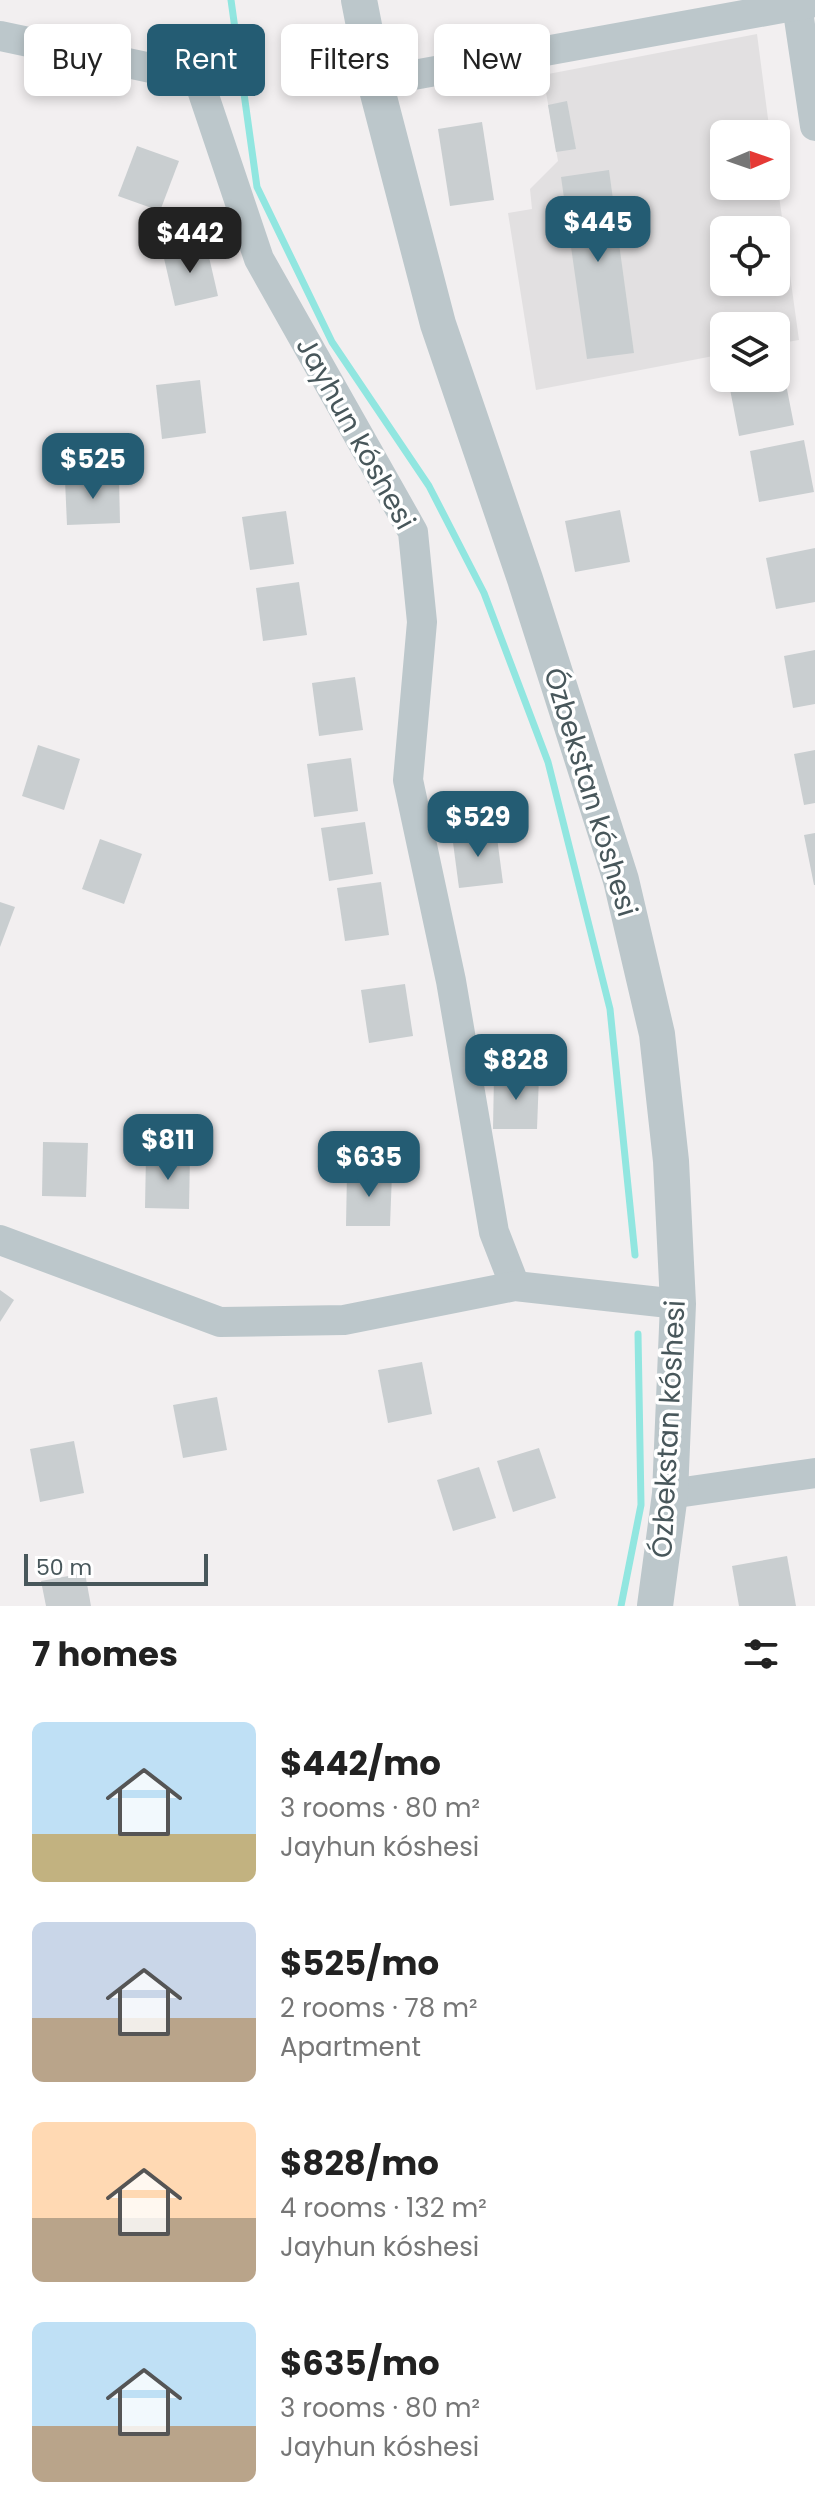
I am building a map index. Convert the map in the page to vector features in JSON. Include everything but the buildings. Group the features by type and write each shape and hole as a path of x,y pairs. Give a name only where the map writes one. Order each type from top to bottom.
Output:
{"street":[{"name":"Ózbekstan kóshesi","path":"359,0 364,24"},
{"path":"418,74 806,3 815,126"},
{"name":"Jayhun kóshesi","path":"0,36 198,78 259,259 413,532 422,622 408,780 451,981 494,1232 515,1286"},
{"name":"Ózbekstan kóshesi","path":"379,96 438,324 525,579 621,880 657,1034 671,1161 678,1304 670,1494 655,1606"},
{"path":"0,1240 220,1322 344,1320 515,1286 678,1304"},
{"path":"670,1494 815,1473"}],"shaded area":[{"path":"757,34 768,120 710,120 710,200 780,200 782,216 710,216 710,296 790,296 790,275 799,340 790,342 790,312 710,312 710,357 536,390 508,213 532,209 530,189 558,161 547,96 550,96 550,74"}],"waterway":[{"path":"231,0 257,187 332,342 429,486 484,593 548,762 610,1009 635,1255"},
{"path":"621,1606 641,1505 638,1334"}]}
